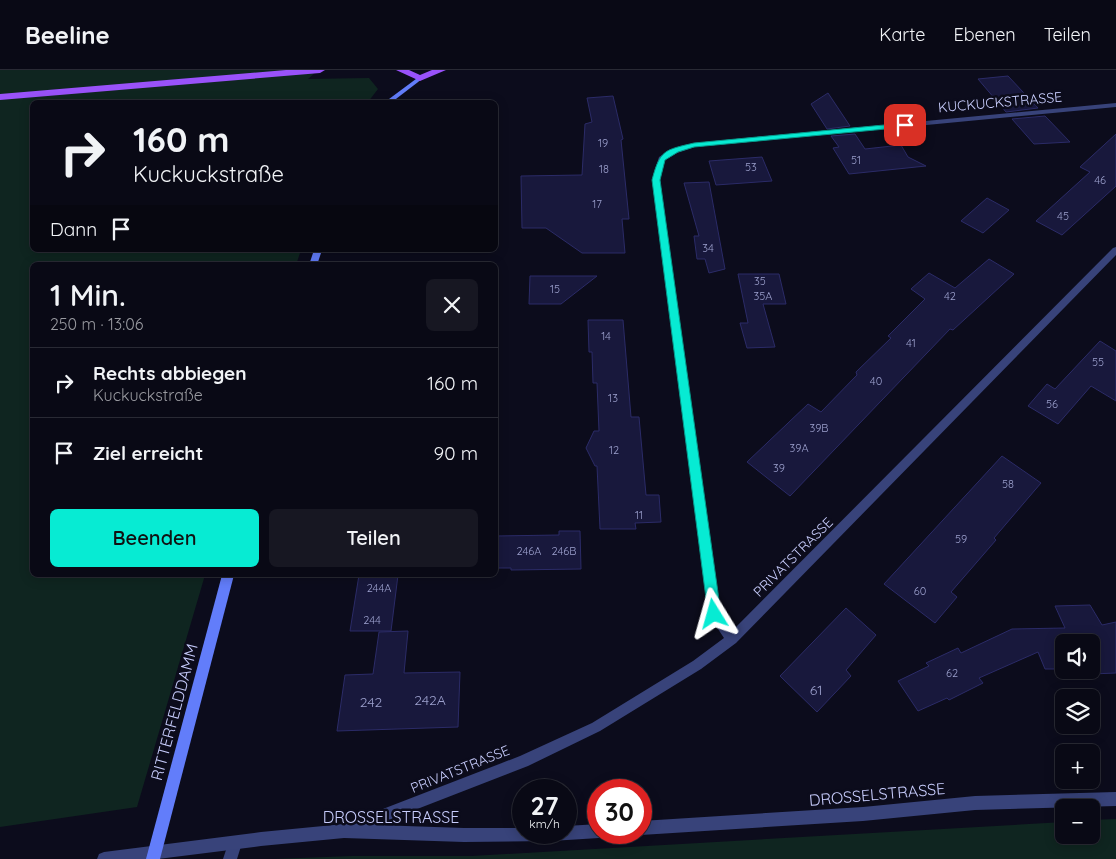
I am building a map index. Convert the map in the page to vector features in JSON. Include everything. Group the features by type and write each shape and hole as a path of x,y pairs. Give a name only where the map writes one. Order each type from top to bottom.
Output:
{"main road":[{"path":"0,97 320,70"},
{"path":"401,70 420,78"},
{"path":"391,100 420,78 441,70"},
{"name":"RITTERFELDDAMM","path":"154,856 227,577"}],"street":[{"name":"KUCKUCKSTRASSE","path":"732,639 714,614 656,180 662,159 675,151 694,145 1116,105"},
{"name":"PRIVATSTRASSE","path":"344,831 523,761 596,727 697,665 732,639 1116,250"},
{"name":"DROSSELSTRASSE","path":"652,827 863,814 975,803 1116,799"},
{"name":"DROSSELSTRASSE","path":"104,859 154,856 235,843 344,831 464,835 587,831"},
{"path":"230,859 235,843"}],"green space":[{"path":"0,70 318,70 308,79 369,78 378,89 370,100 30,100 30,252 300,252 297,262 30,262 30,577 204,577 137,807 0,827"},
{"path":"1116,819 1116,859 274,859 352,856 472,856 1055,823 1055,844 1100,844 1100,820"}],"building":[{"path":"1008,76 1038,108 1006,112 978,79"},
{"path":"828,93 850,126 827,129 811,104"},
{"path":"613,96 623,139 621,140 629,219 622,219 625,253 582,253 546,228 522,228 521,176 582,175 585,124 592,122 587,98"},
{"path":"1045,116 1070,142 1034,144 1012,119"},
{"path":"855,134 865,149 901,145 908,157 926,166 849,174 833,148 839,147 831,136"},
{"path":"1116,134 1116,186 1062,235 1036,221 1090,172 1080,167"},
{"path":"762,157 772,181 716,185 709,161"},
{"path":"709,182 725,269 709,273 705,259 697,259 694,236 699,236 684,183"},
{"path":"987,198 1009,210 983,233 961,221"},
{"path":"989,259 1014,274 953,330 950,329 790,496 747,462 808,404 821,412 857,375 856,372 891,338 888,336 925,299 911,289 929,273 955,288"},
{"path":"738,274 779,274 786,304 763,304 775,347 747,348 740,323 748,323"},
{"path":"530,276 597,276 561,304 529,304"},
{"path":"588,320 623,320 631,417 639,417 646,495 659,495 661,522 635,523 636,529 600,529 597,466 595,466 586,448 594,431 599,431 597,383 593,383 592,352 589,352"},
{"path":"1100,341 1116,351 1116,401 1091,386 1058,424 1028,406 1047,384 1055,389"},
{"path":"1002,456 1041,483 994,538 996,540 951,592 957,597 935,623 884,584"},
{"path":"559,531 580,531 581,569 511,570 511,568 498,568 498,536 559,535"},
{"path":"359,577 398,577 391,631 350,631"},
{"path":"1090,605 1102,625 1116,622 1116,673 1100,674 1100,634 1055,634 1055,669 1045,669 1038,652 979,678 983,683 949,700 947,698 918,711 898,681 929,666 926,663 958,648 961,653 1012,629 1065,628 1055,606"},
{"path":"846,608 876,635 846,670 851,676 817,712 780,676"},
{"path":"408,631 404,673 460,672 458,727 337,731 345,675 373,674 379,632"}],"route":[{"path":"714,614 656,180 662,159 675,151 694,145 905,125"}]}
